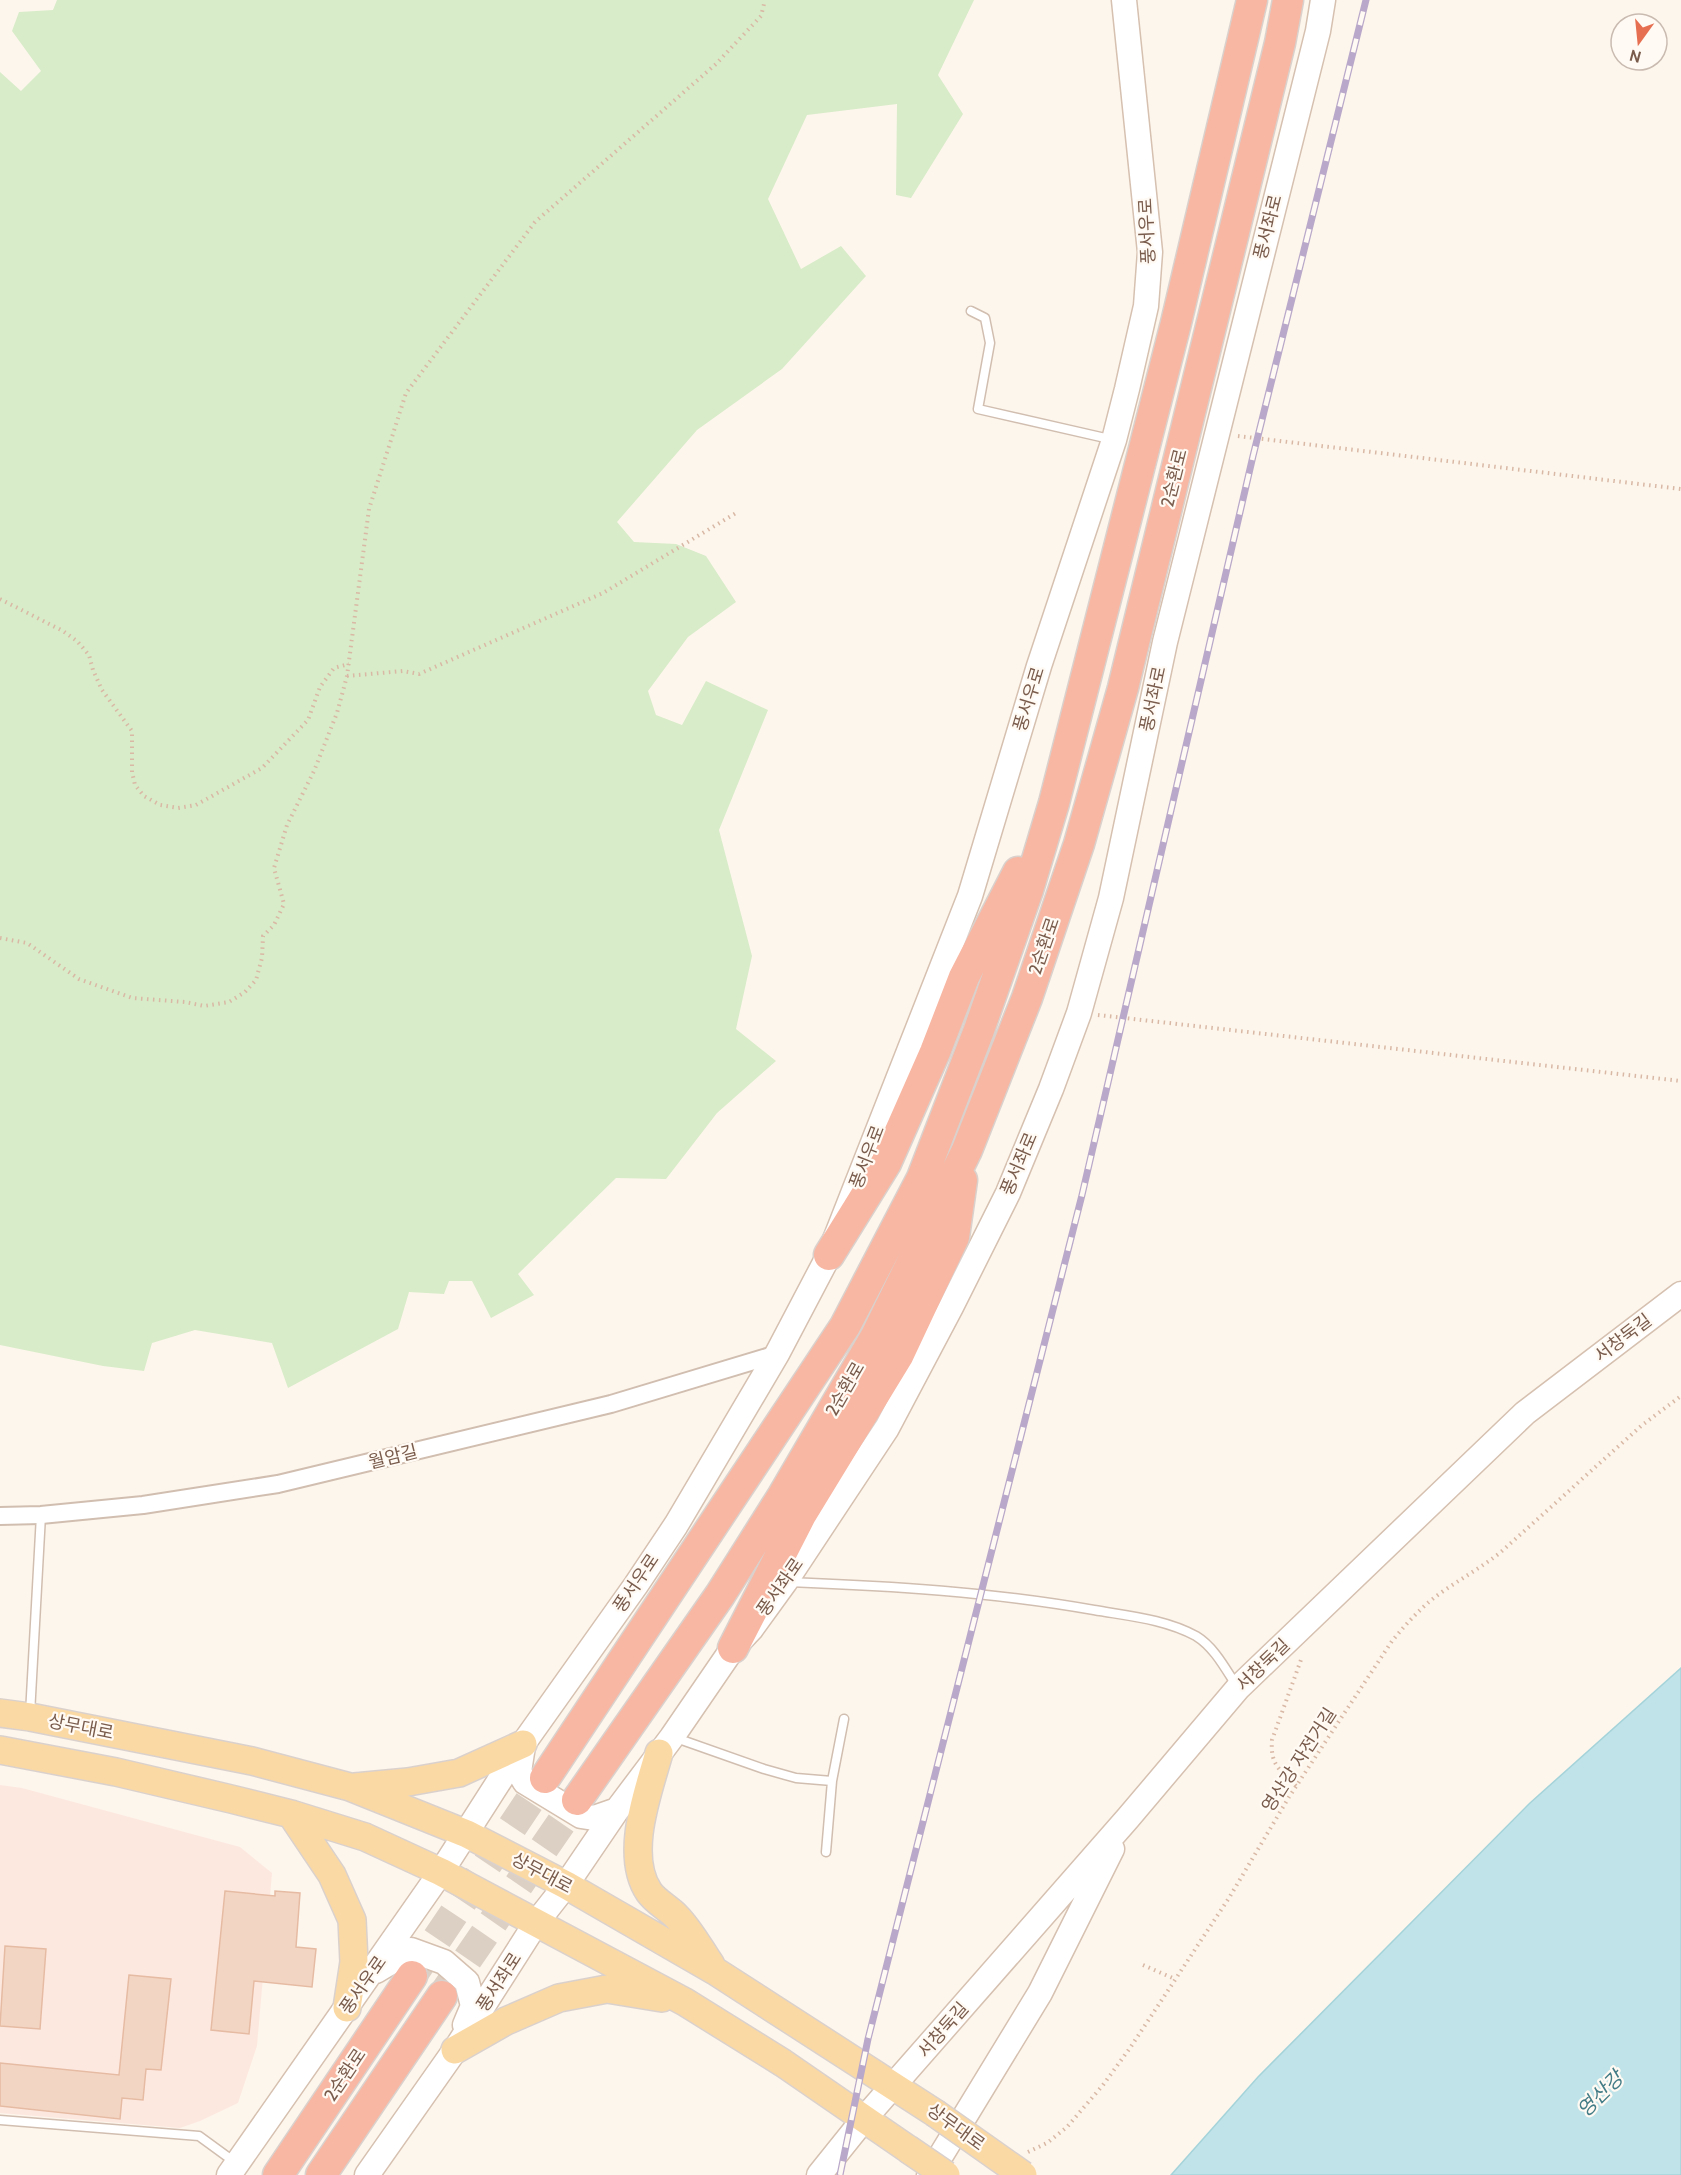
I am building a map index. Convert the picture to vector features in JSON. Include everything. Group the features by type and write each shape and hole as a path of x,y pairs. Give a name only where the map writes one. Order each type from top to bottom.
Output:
{"highway":[{"name":"2순환로","path":"545,1778 845,1326 922,1178 979,1030 1028,890 1054,803 1176,323 1246,34 1252,0"},
{"name":"2순환로","path":"577,1800 720,1595 782,1497 876,1336 967,1149 1027,998 1079,844 1123,688 1280,44 1288,0"},
{"path":"829,1255 886,1162 935,1052 964,977 1054,803"},
{"path":"733,1648 801,1515 898,1356 949,1248 954,1237 967,1149"},
{"name":"2순환로","path":"278,2175 412,1976"},
{"name":"2순환로","path":"321,2175 442,1996"}],"main road":[{"name":"상무대로","path":"0,1713 252,1761 350,1788 467,1834 566,1885 715,1971 935,2113 1024,2164"},
{"path":"350,1788 408,1782 459,1773 523,1743"},
{"path":"666,1745 644,1809 639,1839 639,1870 649,1893 678,1917 715,1971"},
{"name":"상무대로","path":"0,1750 116,1772 291,1814 365,1837 441,1872 685,2002 783,2063 945,2175"},
{"path":"291,1814 332,1875 352,1920 354,1962 346,2008"},
{"path":"455,2049 506,2021 559,1998 607,1989 685,2002"}],"street":[{"name":"풍서우로","path":"233,2169 441,1872 523,1743 669,1535 777,1354 829,1255 970,896 1039,666 1114,440 1146,306 1150,252 1124,0"},
{"name":"풍서좌로","path":"367,2175 455,2049 536,1923 566,1885 733,1648 751,1629 785,1582 887,1428 1008,1193 1051,1089 1079,1013 1111,898 1165,642 1318,31 1323,0"},
{"name":"서창둑길","path":"819,2175 864,2119 1128,1818 1238,1688 1525,1413 1681,1294"},
{"name":"월암길","path":"0,1516 42,1515 142,1505 217,1495 323,1474 611,1404 777,1354"},
{"path":"523,1743 519,1772 525,1782 581,1816 594,1818 617,1810"},
{"path":"929,2175 1040,1993 1128,1818"},
{"path":"370,1974 411,1950 444,1962 467,1982 473,2006 455,2049"}],"lane":[{"path":"971,311 985,318 990,343 978,409 1114,440"},
{"path":"30,1717 42,1515"},
{"path":"785,1582 907,1587 1031,1600 1146,1619 1179,1628 1208,1645 1238,1688"},
{"path":"826,1852 832,1781 844,1719"},
{"path":"666,1745 796,1778 832,1781"},
{"path":"0,2120 199,2136 233,2169"}],"path":[{"path":"0,938 27,943 79,979 132,998 185,1002 204,1006 229,1002 244,993 256,980 262,958 263,936 274,925 284,904 274,868 286,825 314,771 337,713 347,676 369,509 406,393 535,222 716,64 761,16 765,0"},
{"path":"1217,434 1681,489"},
{"path":"347,676 403,671 419,674 603,593 736,513"},
{"path":"0,599 63,631 77,641 89,655 102,690 132,732 132,772 135,785 144,796 160,805 178,808 196,805 262,768 308,720 320,687 334,668 349,664"},
{"path":"1079,1013 1681,1081"},
{"name":"영산강 자전거길","path":"1024,2164 1067,2127 1103,2085 1130,2048 1230,1898 1296,1786 1387,1649 1408,1622 1441,1592 1477,1571 1501,1552 1641,1426 1681,1396"},
{"path":"1296,1786 1276,1766 1271,1752 1272,1740 1303,1654"},
{"path":"1143,1965 1174,1979"}],"shaded area":[{"path":"0,1785 22,1788 240,1847 272,1873 257,2046 238,2103 180,2128 0,2113"}],"green space":[{"path":"57,0 974,0 938,75 963,114 911,198 896,195 897,104 807,115 768,199 801,269 841,246 866,276 782,369 697,430 617,522 634,542 676,544 706,556 736,602 688,637 648,691 656,715 682,725 706,681 768,710 719,830 752,956 736,1029 776,1061 717,1113 666,1179 616,1178 518,1274 534,1295 491,1318 472,1281 449,1281 444,1294 409,1292 398,1329 288,1388 272,1343 195,1330 152,1343 144,1371 103,1366 0,1345 0,72 21,91 41,71 12,31 19,12 53,10"}],"water":[{"name":"영산강","path":"1681,1668 1681,2175 1171,2175 1258,2077 1530,1803"}],"building":[{"path":"225,1891 275,1896 275,1891 300,1893 296,1947 316,1949 312,1987 254,1981 249,2034 211,2030"},
{"path":"5,1946 46,1949 40,2029 0,2026"},
{"path":"129,1975 171,1979 161,2070 146,2069 143,2100 122,2098 120,2119 0,2106 0,2063 119,2075"}],"tunnel":[{"path":"412,1976 545,1778"},
{"path":"442,1996 577,1800"}],"railway":[{"path":"840,2175 868,2039 1082,1195 1253,456 1366,0"}]}
